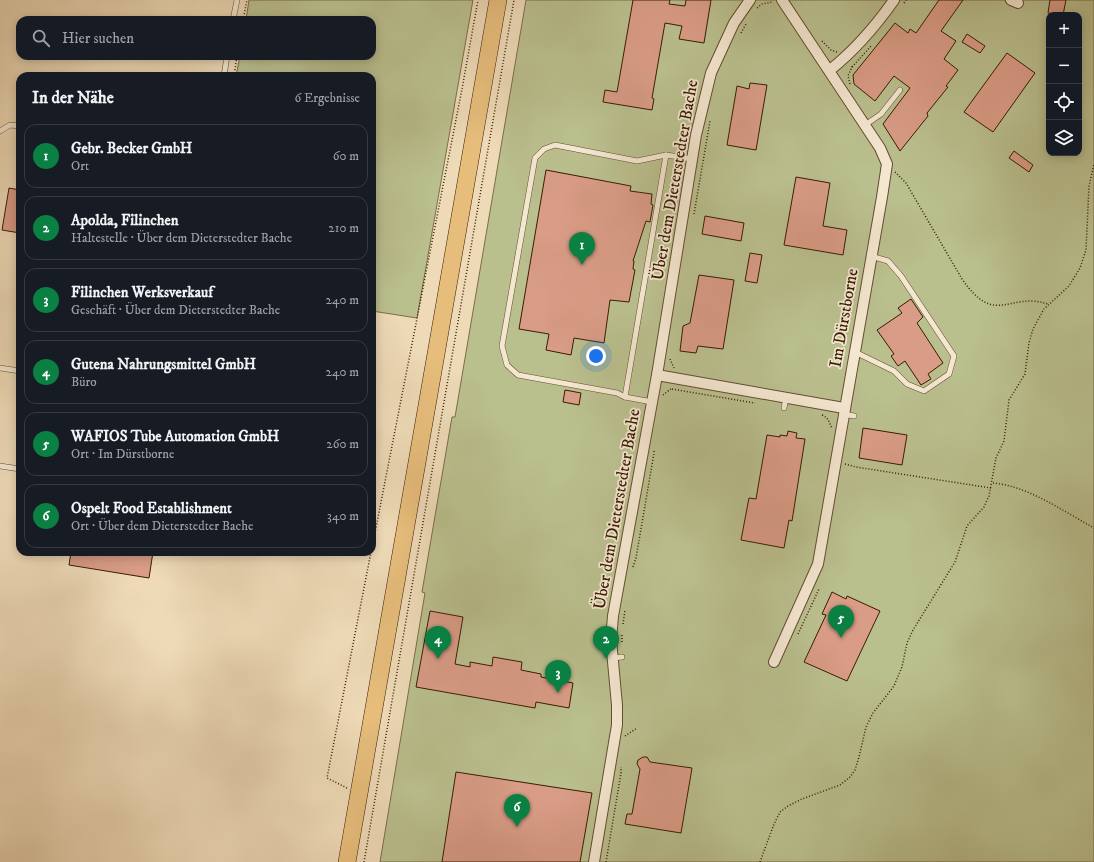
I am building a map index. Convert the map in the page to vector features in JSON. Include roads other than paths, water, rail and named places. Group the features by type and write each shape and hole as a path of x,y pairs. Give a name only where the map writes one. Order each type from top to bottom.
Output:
{"main road":[{"path":"347,862 498,0"}],"street":[{"name":"Über dem Dieterstedter Bache","path":"594,862 617,725 617,705 611,640 613,616 657,376 696,135 711,73 734,23 750,0"},
{"path":"782,0 830,70 865,125"},
{"path":"830,70 854,50 894,0"},
{"name":"Im Dürstborne","path":"774,662 818,564 887,164 880,148 865,125"},
{"path":"657,376 786,398 844,411"}],"lane":[{"path":"235,16 237,0"},
{"path":"225,72 226,60"},
{"path":"865,125 881,114 900,90"},
{"path":"0,131 10,125 16,126"},
{"path":"652,402 625,397 617,392 518,375 506,365 502,346 535,158 544,149 555,145 637,161 666,155 692,158"},
{"path":"625,397 666,155"},
{"path":"855,352 894,371 907,384 924,391 949,374 954,356 901,276 888,261 871,256"},
{"path":"0,368 16,370"},
{"path":"784,408 786,398"},
{"path":"844,411 854,416"},
{"path":"0,466 16,468"},
{"path":"612,658 622,657"}],"place":[{"name":"Gebr. Becker GmbH","path":"582,265"},
{"name":"WAFIOS Tube Automation GmbH","path":"841,638"},
{"name":"Gutena Nahrungsmittel GmbH","path":"438,659"},
{"name":"Apolda, Filinchen","path":"606,659"},
{"name":"Filinchen Werksverkauf","path":"558,693"},
{"name":"Ospelt Food Establishment","path":"517,827"}]}
